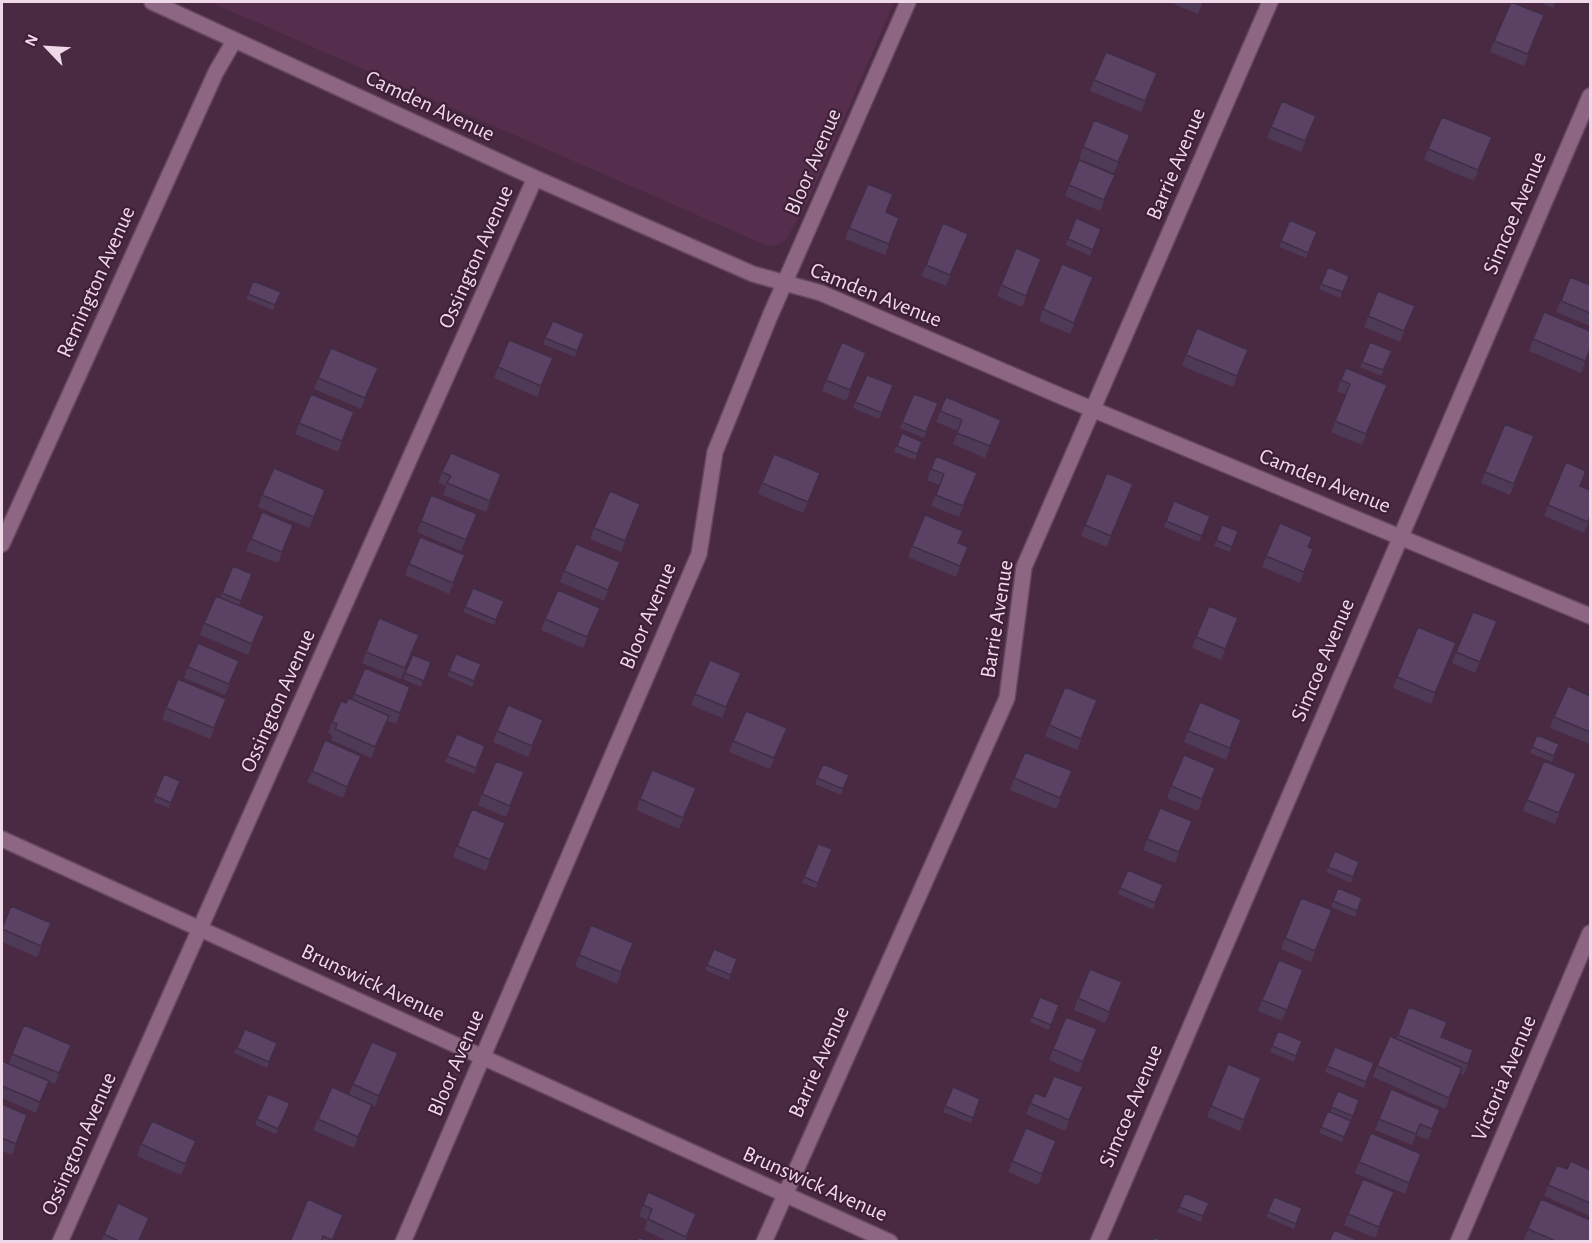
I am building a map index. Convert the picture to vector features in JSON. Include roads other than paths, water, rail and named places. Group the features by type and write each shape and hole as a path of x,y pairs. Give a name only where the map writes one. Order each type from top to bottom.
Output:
{"street":[{"name":"Camden Avenue","path":"152,2 535,178 753,274 820,293 1094,411 1590,616"},
{"name":"Bloor Avenue","path":"403,1242 699,554 715,452 785,284 908,2"},
{"name":"Barrie Avenue","path":"764,1242 1007,698 1024,567 1094,411 1270,2"},
{"name":"Remington Avenue","path":"2,544 216,72 234,41"},
{"name":"Simcoe Avenue","path":"1098,1242 1590,96"},
{"name":"Ossington Avenue","path":"60,1242 535,178"},
{"name":"Brunswick Avenue","path":"2,839 890,1242"},
{"name":"Victoria Avenue","path":"1458,1242 1590,933"}]}
